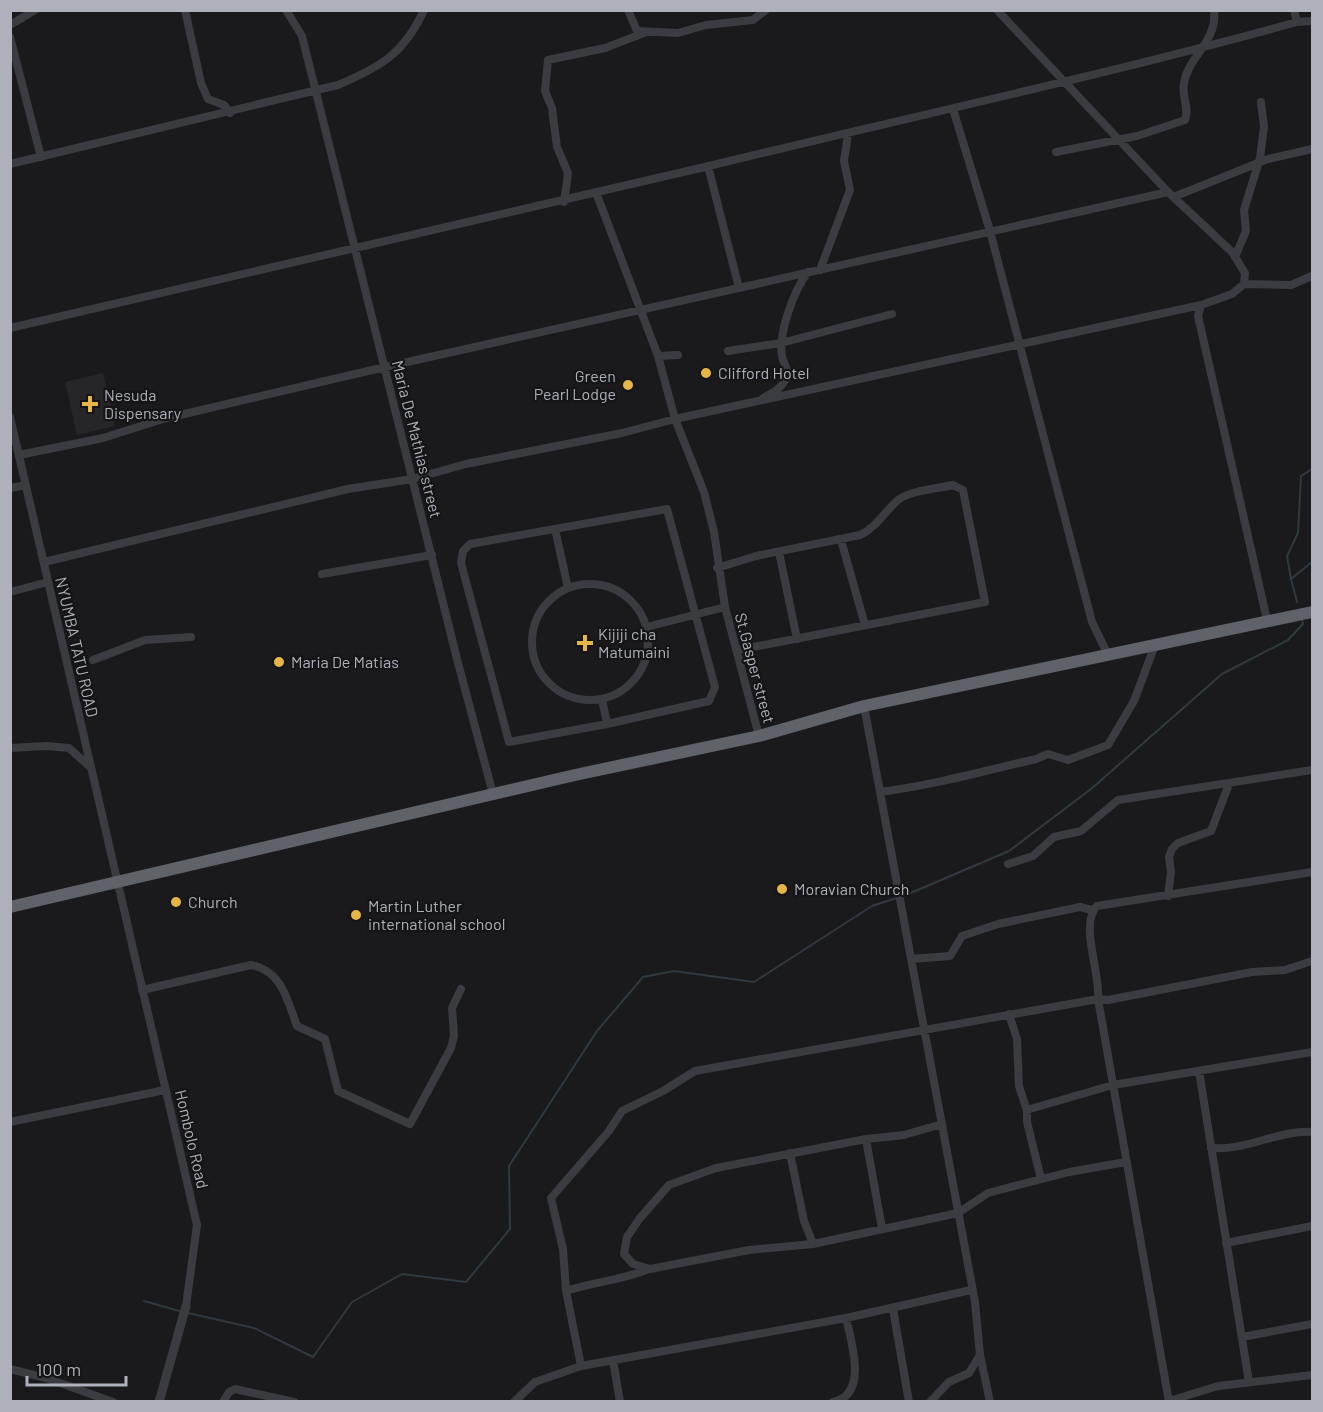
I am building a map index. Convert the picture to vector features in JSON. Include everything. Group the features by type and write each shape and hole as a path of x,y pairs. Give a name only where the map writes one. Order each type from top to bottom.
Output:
{"highway":[{"path":"10,907 493,794 759,736 864,706 1312,612"}],"street":[{"path":"10,25 35,10"},
{"path":"185,10 201,82 208,99 224,105 230,113"},
{"name":"Maria De Mathias street","path":"286,10 302,36 493,794"},
{"path":"10,164 230,113 338,85 373,70 392,57 410,36 424,10"},
{"path":"628,10 635,29 644,33"},
{"path":"564,202 568,173 557,147 552,108 545,91 548,60 605,48 644,33 678,33 706,25 753,20 765,10"},
{"path":"997,10 1235,257 1245,273 1244,284"},
{"path":"1056,152 1120,140 1185,120 1187,111 1184,80 1203,48 1215,21 1214,10"},
{"path":"1293,10 1297,22"},
{"path":"10,328 597,195 708,166 1065,83 1297,22 1312,21"},
{"path":"10,37 41,157"},
{"path":"1235,257 1246,231 1244,210 1260,162 1264,127 1261,102"},
{"path":"953,109 990,231 1092,622 1108,655"},
{"path":"820,270 850,190 843,158 848,134"},
{"path":"19,455 103,438 154,421 639,309 990,231 1172,194 1260,162 1312,149"},
{"path":"708,166 739,288"},
{"name":"St.Gasper street","path":"597,195 658,356 675,419 704,492 714,532 717,568 725,607 759,736"},
{"path":"759,402 780,387 786,378 788,370 781,343 787,316 808,272"},
{"path":"44,562 348,489 412,479 466,464 622,433 675,419 1201,305 1232,294 1244,284 1292,285 1312,276"},
{"path":"1201,305 1198,316 1267,620"},
{"path":"728,351 781,343 892,314"},
{"path":"658,356 678,355"},
{"name":"NYUMBA TATU ROAD","path":"10,417 117,883"},
{"path":"10,488 26,485"},
{"path":"717,568 864,533 904,497 953,485 963,490 985,602 738,650"},
{"path":"667,509 715,687 709,701 607,724 509,742 461,563 463,551 470,544 555,529 667,509"},
{"path":"555,529 568,588"},
{"path":"841,540 865,625"},
{"path":"779,552 796,639"},
{"path":"322,574 432,555"},
{"path":"10,592 48,582"},
{"path":"587,583 607,586 625,595 639,609 647,627 648,654 640,673 627,688 602,699 587,700 564,694 545,680 537,666 532,643 535,620 548,601 568,588 587,583"},
{"path":"647,627 725,607"},
{"path":"93,660 145,640 191,638"},
{"path":"880,792 927,786 945,778 1026,762 1048,754 1068,760 1108,745 1134,701 1155,645"},
{"path":"602,699 607,724"},
{"path":"864,706 925,1029 990,1401"},
{"path":"10,748 46,746 69,748 90,767"},
{"path":"1008,864 1033,856 1054,837 1081,831 1118,801 1312,770"},
{"path":"1168,896 1172,872 1169,856 1172,849 1178,843 1211,831 1229,784"},
{"path":"911,958 950,956 962,936 998,924 1080,908 1092,910 1102,904 1168,896 1312,872"},
{"name":"Hombolo Road","path":"117,883 197,1225 184,1318 159,1401"},
{"path":"1092,910 1090,925 1098,999 1169,1401 1208,1388 1312,1375"},
{"path":"581,1366 566,1292 563,1249 551,1198 563,1186 582,1159 609,1131 622,1111 663,1092 695,1071 1009,1014 1098,999 1108,1000 1252,972 1286,970 1312,961"},
{"path":"142,990 251,965 263,967 281,982 297,1026 325,1039 338,1091 410,1125 451,1048 454,1036 452,1008 461,989"},
{"path":"1009,1014 1017,1039 1019,1086 1027,1111 1027,1122 1041,1179"},
{"path":"1027,1111 1053,1100 1113,1085 1312,1052"},
{"path":"1199,1071 1249,1382"},
{"path":"12,1119 165,1090"},
{"path":"650,1269 628,1261 623,1247 640,1218 669,1185 716,1168 866,1139 904,1135 942,1124"},
{"path":"1211,1148 1230,1149 1287,1132 1312,1132"},
{"path":"866,1139 882,1229"},
{"path":"790,1153 804,1221 813,1244"},
{"path":"566,1292 586,1284 630,1277 650,1269 749,1250 813,1244 958,1213 988,1193 1041,1179 1126,1162"},
{"path":"1226,1243 1312,1226"},
{"path":"514,1401 535,1382 581,1366 893,1309 972,1290"},
{"path":"893,1309 909,1401"},
{"path":"833,1401 849,1393 854,1385 852,1345 846,1318"},
{"path":"1242,1337 1312,1324"},
{"path":"930,1401 949,1383 969,1372 980,1354"},
{"path":"613,1360 620,1401"},
{"path":"10,1369 46,1378 113,1401"},
{"path":"223,1401 229,1392 235,1389 294,1401"}],"shaded area":[{"name":"Nesuda Dispensary","path":"103,373 115,426 77,435 65,382"}],"waterway":[{"path":"1291,579 1287,556 1298,533 1301,476 1312,469"},
{"path":"1297,602 1291,579 1312,562"},
{"path":"188,1313 254,1328 313,1357 352,1302 402,1274 466,1282 510,1229 509,1166 597,1031 643,977 674,971 754,982 872,906 906,895 1009,851 1091,789 1222,674 1288,640 1303,624 1302,619"},
{"path":"144,1301 183,1312"}],"place":[{"name":"Clifford Hotel","path":"706,373"},
{"name":"Green Pearl Lodge","path":"628,385"},
{"name":"Nesuda Dispensary","path":"90,404"},
{"name":"Kijiji cha Matumaini","path":"585,643"},
{"name":"Maria De Matias","path":"279,662"},
{"name":"Moravian Church","path":"782,889"},
{"name":"Church","path":"176,902"},
{"name":"Martin Luther international school","path":"356,915"}]}
